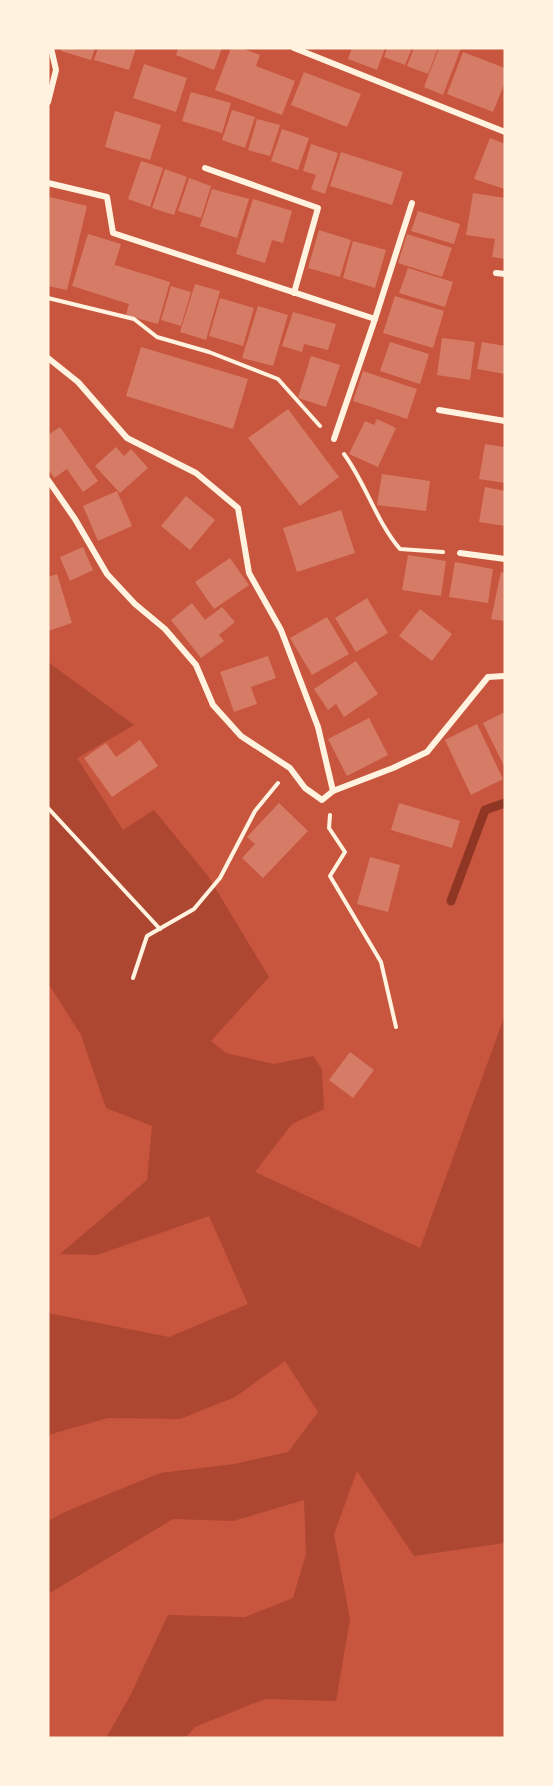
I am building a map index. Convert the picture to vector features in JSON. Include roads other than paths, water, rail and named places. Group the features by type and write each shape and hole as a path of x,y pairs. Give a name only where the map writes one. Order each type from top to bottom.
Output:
{"street":[{"path":"48,102 56,70 51,48"},
{"path":"294,48 504,131 505,123"},
{"path":"205,168 318,208 294,293"},
{"path":"48,183 107,197 113,233 375,319"},
{"path":"334,439 412,203"},
{"path":"496,273 505,274"},
{"path":"48,358 78,382 127,438 196,473 238,508 249,573 285,641 318,727 333,791"},
{"path":"439,410 505,422"},
{"path":"48,480 75,519 107,574 165,629 196,665 213,705 241,736 290,768 305,788 321,800 333,791 427,752 488,677 505,676"},
{"path":"460,553 505,559"}],"waterway":[{"path":"451,901 485,810 505,803"}]}
